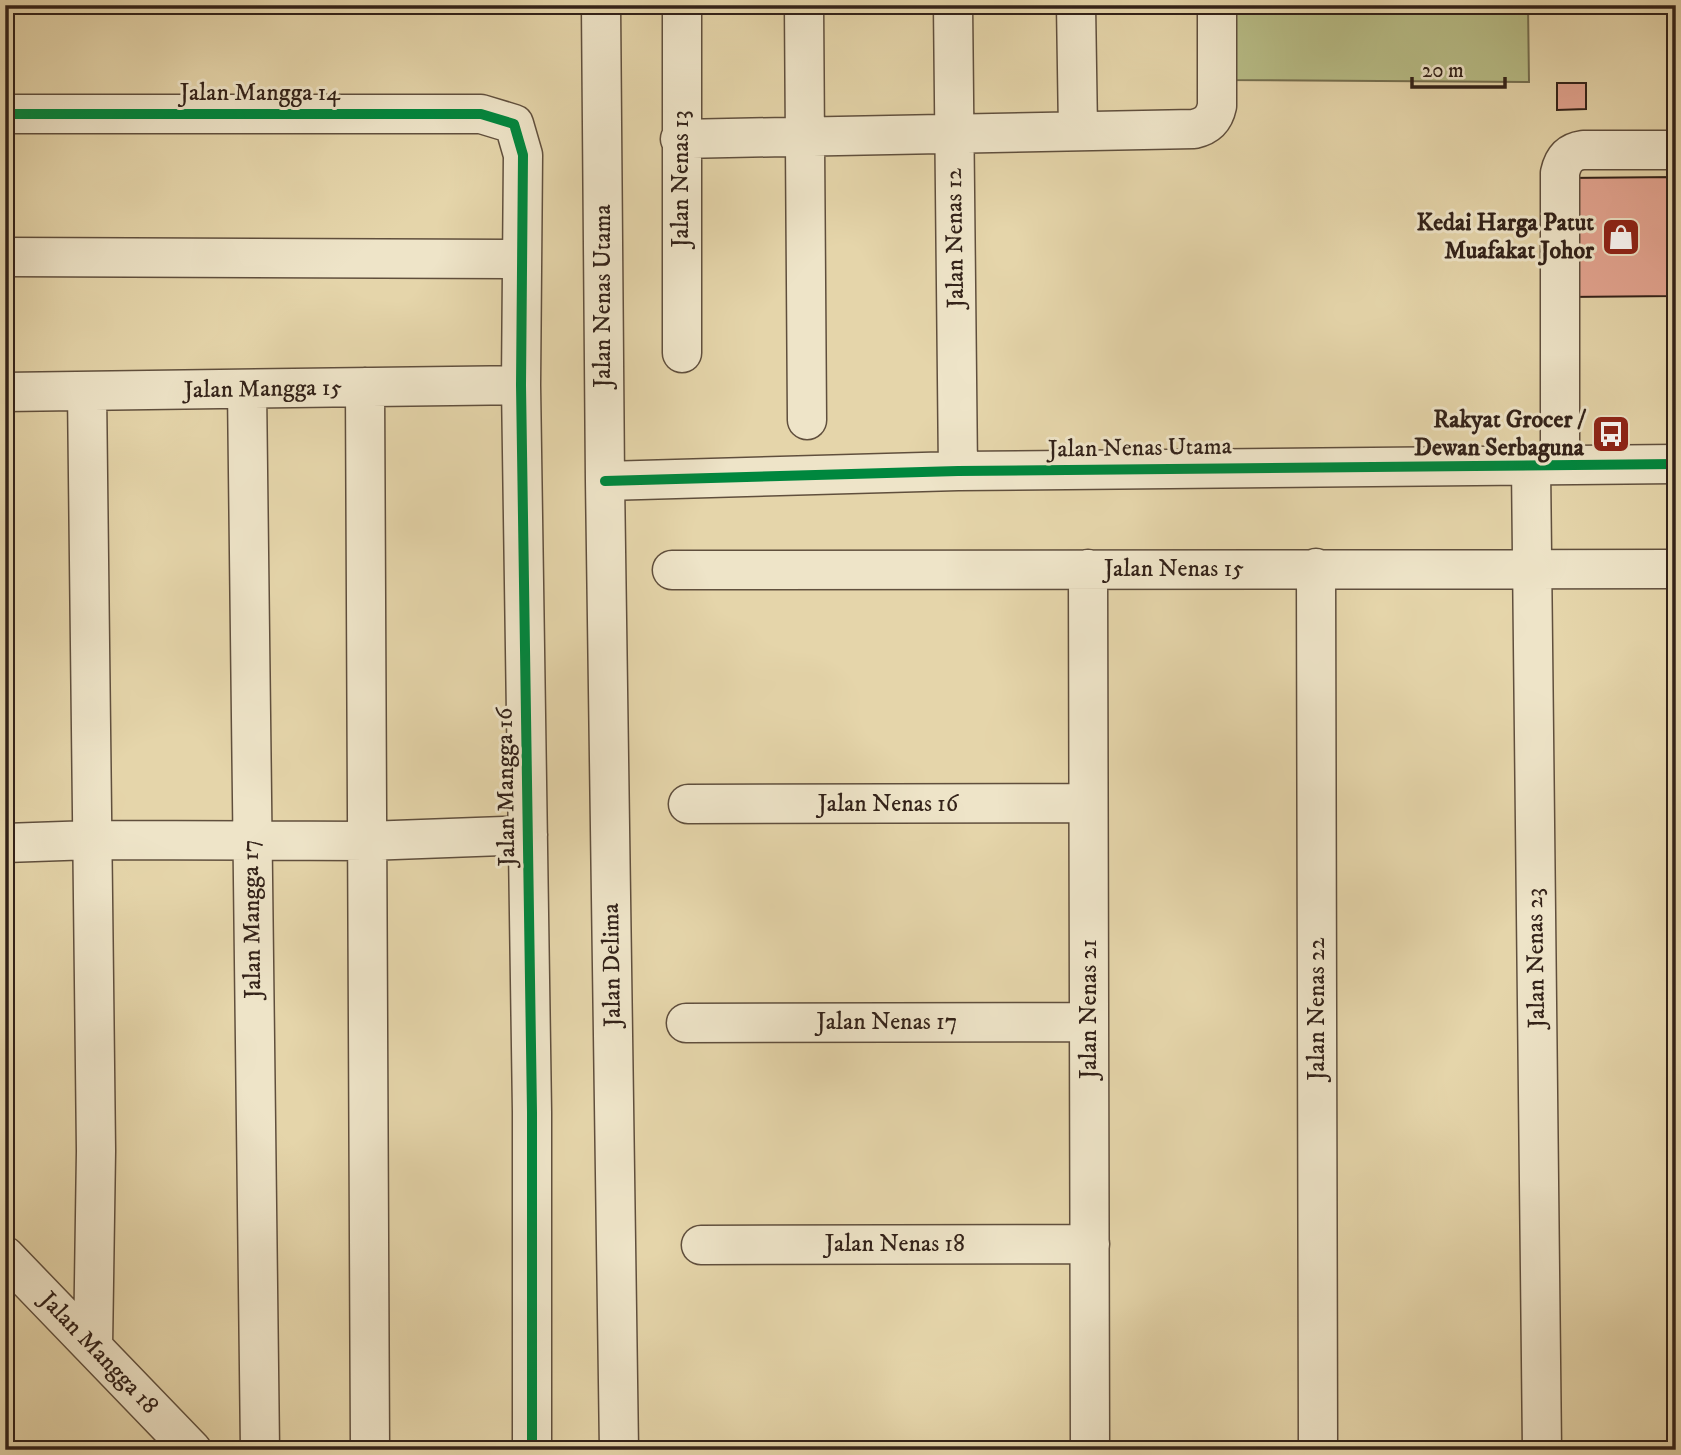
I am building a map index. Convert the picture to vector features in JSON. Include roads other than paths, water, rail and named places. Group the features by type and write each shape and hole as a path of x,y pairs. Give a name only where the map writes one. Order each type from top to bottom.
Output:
{"street":[{"name":"Jalan Nenas Utama","path":"601,5 605,481 957,471 1676,464"},
{"name":"Jalan Nenas 13","path":"681,5 682,353"},
{"path":"804,5 807,420"},
{"name":"Jalan Nenas 12","path":"953,5 957,471"},
{"path":"1076,5 1077,131"},
{"path":"680,139 1194,129 1202,127 1215,115 1217,5"},
{"name":"Jalan Mangga 14","path":"5,114 481,114 514,124"},
{"name":"Jalan Mangga 16","path":"514,124 523,155 521,385 532,1112 532,1450"},
{"name":"Jalan Nenas 23","path":"1542,1450 1532,567 1545,465 1560,173 1562,164 1574,152 1583,150 1676,150"},
{"path":"5,257 522,259"},
{"name":"Jalan Mangga 15","path":"5,392 521,385"},
{"path":"365,387 370,1450"},
{"name":"Jalan Mangga 17","path":"247,389 260,1450"},
{"path":"87,391 96,1138 93,1347"},
{"name":"Jalan Delima","path":"605,481 619,1450"},
{"name":"Jalan Nenas 15","path":"673,570 1532,567 1676,569"},
{"name":"Jalan Nenas 22","path":"1316,568 1318,1450"},
{"name":"Jalan Nenas 21","path":"1088,569 1090,1450"},
{"name":"Jalan Nenas 16","path":"688,804 1088,803"},
{"path":"5,843 92,840 367,841 528,835"},
{"name":"Jalan Nenas 17","path":"686,1023 1089,1022"},
{"name":"Jalan Nenas 18","path":"701,1245 1090,1244"},
{"name":"Jalan Mangga 18","path":"5,1256 192,1450"}],"place":[{"name":"Kedai Harga Patut Muafakat Johor","path":"1621,237"},
{"name":"Rakyat Grocer / Dewan Serbaguna","path":"1611,434"}]}
